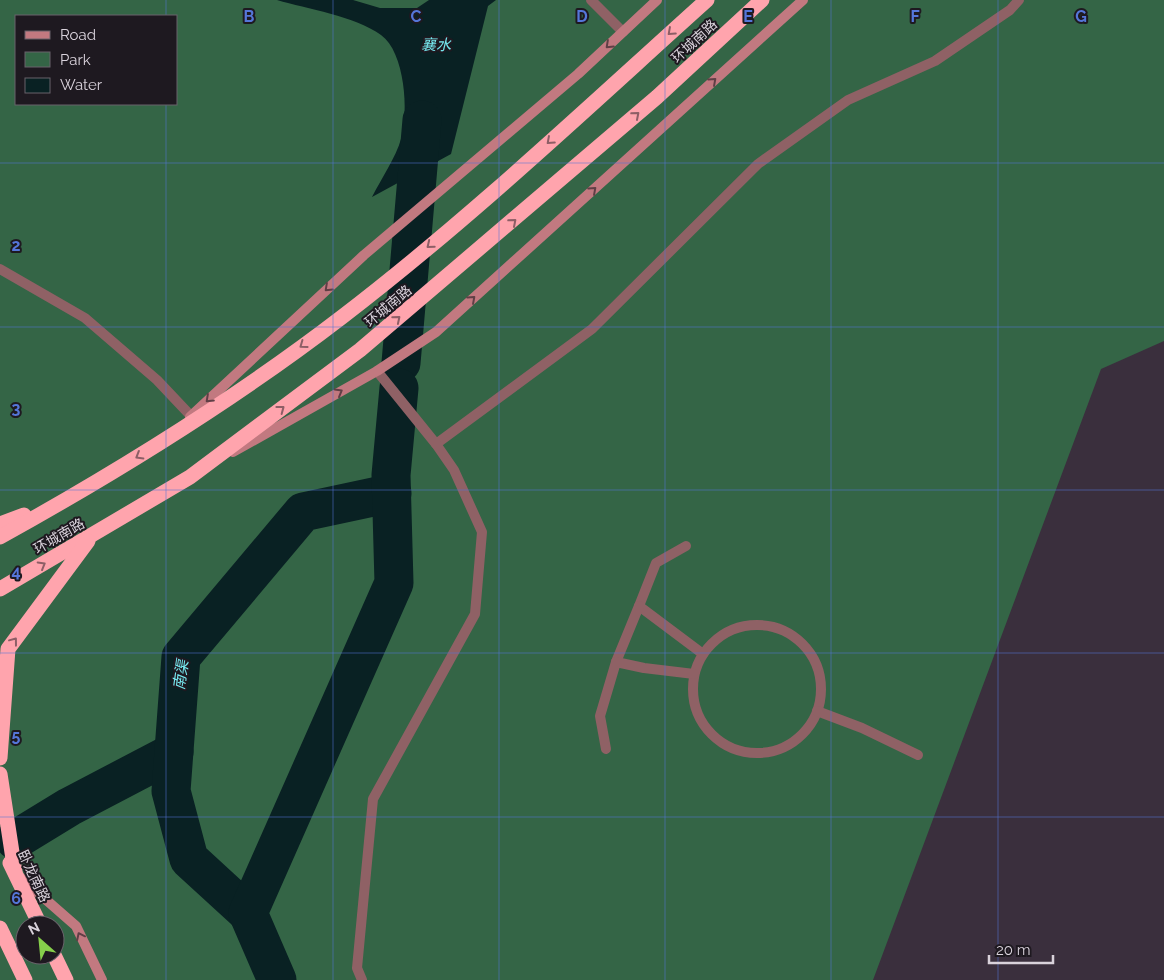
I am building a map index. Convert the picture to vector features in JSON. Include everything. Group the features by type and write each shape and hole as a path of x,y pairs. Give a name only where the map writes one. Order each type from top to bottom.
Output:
{"highway":[{"name":"环城南路","path":"0,537 63,502 194,423 343,317 468,214 707,0"},
{"name":"环城南路","path":"0,589 190,477 360,350 476,254 657,97 762,0"},
{"path":"0,524 63,502"},
{"path":"0,758 8,649 92,536"},
{"path":"0,774 15,872"},
{"name":"卧龙南路","path":"0,840 35,915"},
{"path":"0,928 25,980"},
{"path":"59,965 66,980"}],"street":[{"path":"591,0 623,32"},
{"path":"166,440 364,255 578,74 657,0"},
{"path":"190,477 376,371 436,332 803,0"},
{"path":"436,444 592,329 758,164 848,100 936,61 1010,10 1019,0"},
{"path":"0,269 85,318 157,380 191,416"},
{"path":"362,980 357,968 373,799 475,614 482,532 454,470 436,444 376,371"},
{"path":"606,749 600,716 616,662 656,564 686,546"},
{"path":"639,606 703,654"},
{"path":"755,625 776,628 788,634 809,652 818,670 821,690 817,711 806,729 790,744 770,751 748,753 728,746 710,734 698,716 693,695 694,674 703,654 717,639 735,629 755,625"},
{"path":"616,662 644,668 694,674"},
{"path":"817,711 862,728 918,755"},
{"path":"15,872 76,926 102,980"}],"green space":[{"path":"0,0 1164,0 1164,341 1101,369 873,980 0,980"}],"water":[{"name":"襄水","path":"277,0 353,0 380,8 417,8 429,0 496,0 488,6 451,154 372,197 396,153 403,127 405,99 400,68 395,55 389,43 370,28 345,18"}],"waterway":[{"name":"襄水","path":"401,363 422,120"},
{"name":"南渠","path":"277,980 248,913 394,583 391,475 399,388"},
{"name":"南渠","path":"248,913 189,859 171,791 181,657 303,512 392,493"},
{"path":"15,840 69,807 174,752"}]}
